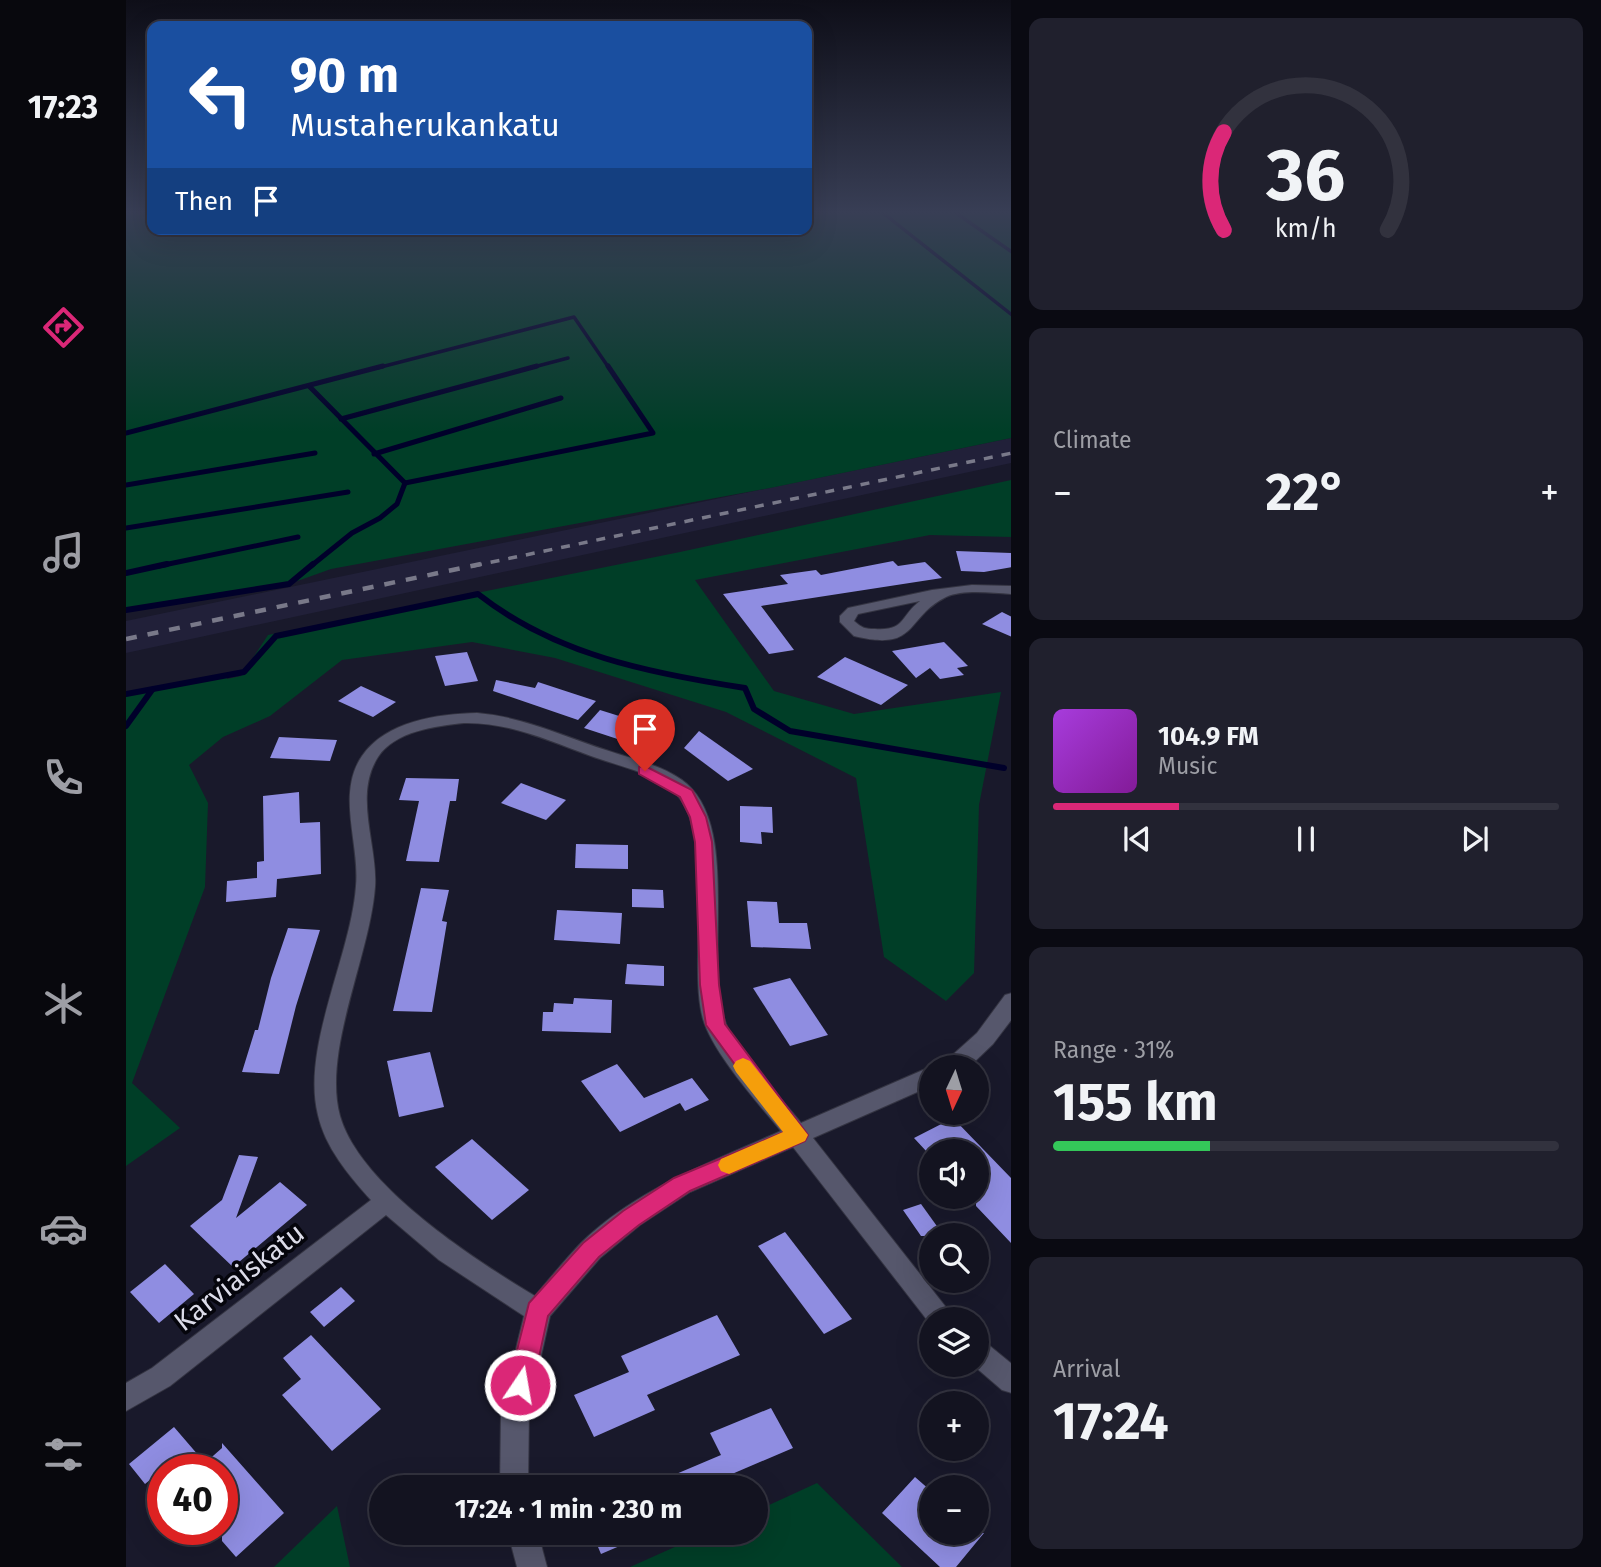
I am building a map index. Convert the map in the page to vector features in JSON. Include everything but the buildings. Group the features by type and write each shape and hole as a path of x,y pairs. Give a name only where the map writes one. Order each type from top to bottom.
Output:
{"street":[{"path":"943,593 922,606 904,630 892,635 859,633 847,622 847,617 853,611 943,593 995,588 1011,590"},
{"path":"538,1311 480,1278 387,1201 351,1160 329,1116 326,1075 360,927 366,884 358,793 368,757 385,741 406,730 446,719 482,718 518,726 630,764 660,777 686,793 698,817 704,842 710,985 715,1025 933,1307"},
{"path":"967,1055 1004,1015 1011,1000"},
{"path":"514,1475 515,1410 538,1311 591,1250 631,1218 682,1185 919,1081"},
{"name":"Karviaiskatu","path":"126,1398 161,1377 387,1201"},
{"path":"989,1362 1011,1381"},
{"path":"526,1545 532,1567"}],"shaded area":[{"path":"1011,438 1011,463 126,653 126,621"}],"green space":[{"path":"126,286 1011,286 1011,438 775,487 331,569 289,584 126,610"},
{"path":"1011,480 1011,537 930,535 695,580 774,691 854,714 1001,692 979,805 974,973 946,1001 884,957 856,778 726,712 555,658 472,642 342,660 270,716 223,737 189,765 208,803 205,887 132,1083 180,1128 126,1166 126,694 228,675 227,679 241,676 268,635 680,552"},
{"path":"817,1483 902,1567 630,1567 679,1545 768,1545 768,1505"},
{"path":"337,1506 350,1567 274,1567"}],"waterway":[{"path":"975,286 1011,314"},
{"path":"377,368 574,317 609,368"},
{"path":"530,368 568,358"},
{"path":"126,433 383,366"},
{"path":"342,419 537,366"},
{"path":"405,483 653,433 608,366"},
{"path":"309,386 342,419"},
{"path":"376,453 561,398"},
{"path":"342,419 376,453"},
{"path":"126,485 315,453"},
{"path":"376,453 405,483"},
{"path":"311,566 352,533 380,518 397,504 405,483"},
{"path":"126,528 348,492"},
{"path":"159,566 298,537"},
{"path":"126,573 167,564"},
{"path":"126,610 289,584 313,564"},
{"path":"126,694 244,672 276,636 478,594 508,615 571,647 639,668 745,688 754,709 790,731 1004,768"},
{"path":"126,726 152,690"}],"railway":[{"path":"473,566 1011,453"},
{"path":"126,639 481,564"}],"slow traffic":[{"path":"729,1165 798,1135 743,1066"}],"route":[{"path":"520,1385 538,1311 591,1250 631,1218 682,1185 798,1135 715,1025 710,985 704,842 698,817 686,793 645,771"}]}
